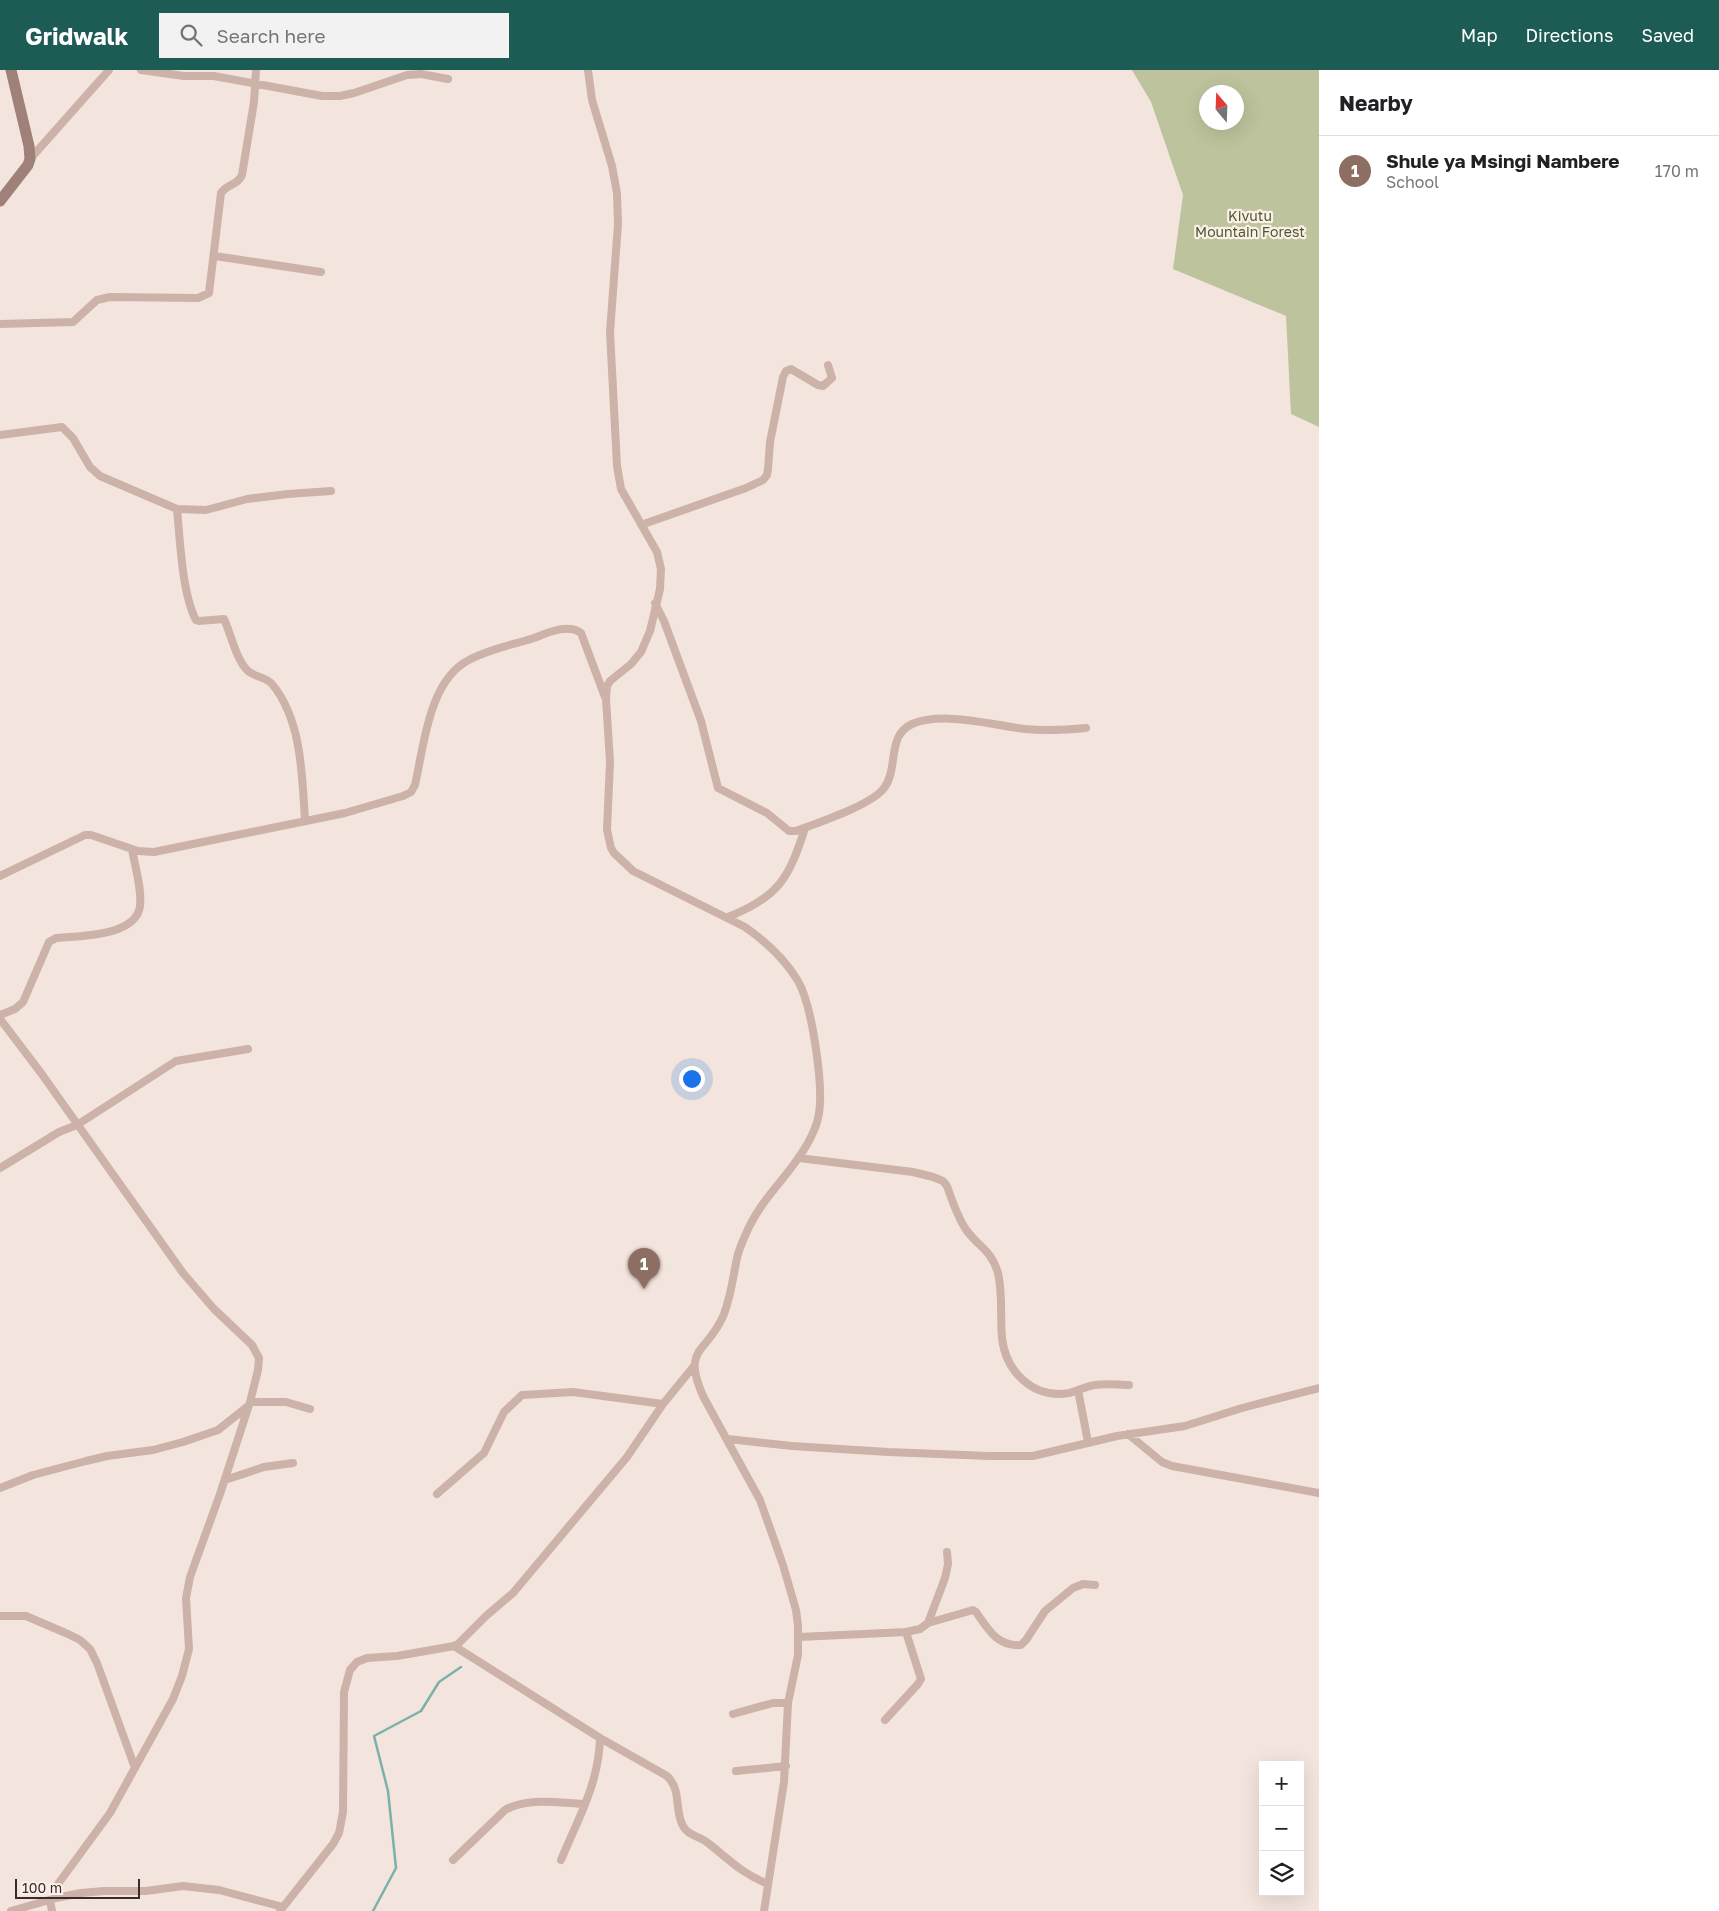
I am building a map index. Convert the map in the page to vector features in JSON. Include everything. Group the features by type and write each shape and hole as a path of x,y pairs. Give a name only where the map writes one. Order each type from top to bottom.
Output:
{"street":[{"path":"0,201 28,165 30,159 29,146 11,70"},
{"path":"30,159 109,70"},
{"path":"141,70 184,76 214,76 322,96 340,96 407,75 421,74 448,79"},
{"path":"0,324 73,322 97,300 110,297 206,296 211,290 221,193 227,186 238,181 242,175 256,85 256,70"},
{"path":"588,70 592,100 616,183 618,202 610,332 617,466 621,489 657,552 661,569 660,589 650,631 641,652 607,686 606,699 610,762 607,830 611,848 632,871 728,917 758,936 798,980 804,992 814,1030 820,1105 818,1119 798,1158 767,1198 750,1225 737,1256 732,1286 724,1314 713,1333 696,1354 694,1366 698,1384 760,1500 773,1533 796,1610 799,1637 798,1655 788,1703 786,1766 764,1911"},
{"path":"214,256 320,272"},
{"path":"641,525 746,488 763,480 767,475 770,442 783,377 786,371 791,369 818,385 824,386 832,378 828,366"},
{"path":"0,436 62,428 73,438 90,467 100,476 177,509 206,510 247,499 288,494 331,492"},
{"path":"177,509 181,557 194,616 199,621 224,619 244,667 251,673 271,682 292,721 301,767 305,820"},
{"path":"656,603 701,721 718,788 767,813 789,831 805,828 854,808 884,789 891,769 898,737 904,729 913,724 928,721 961,720 1039,730 1057,731 1086,728"},
{"path":"0,876 85,836 91,835 132,849 154,852 386,802 411,792 415,785 428,721 446,679 461,664 478,656 557,630 577,630 581,633 606,699"},
{"path":"728,917 765,899 776,888 788,873 805,828"},
{"path":"0,1015 15,1009 23,1002 49,942 56,938 114,932 128,924 135,917 140,908 132,849"},
{"path":"0,1018 183,1273 214,1310 252,1345 259,1358 258,1370 249,1404 225,1480 190,1577 186,1598 189,1649 182,1676 173,1700 110,1813 58,1884 53,1899 52,1911"},
{"path":"0,1168 59,1132 77,1125 176,1060 248,1049"},
{"path":"798,1158 913,1172 933,1176 943,1181 966,1229 990,1254 994,1262 1000,1288 1003,1342 1012,1368 1020,1378 1030,1386 1045,1392 1062,1394 1101,1384 1129,1385"},
{"path":"11,1911 53,1899 104,1890 146,1891 183,1886 219,1890 282,1909 333,1844 339,1833 343,1812 344,1692 345,1683 353,1665 367,1658 397,1656 454,1646 513,1593 626,1457 663,1404 694,1366"},
{"path":"728,1439 792,1446 888,1452 1033,1456 1128,1434 1185,1426 1242,1408 1319,1388"},
{"path":"1078,1390 1088,1442"},
{"path":"437,1494 484,1453 504,1412 522,1395 573,1392 663,1404"},
{"path":"0,1488 34,1476 107,1456 153,1450 183,1442 218,1430 249,1404 286,1402 310,1409"},
{"path":"1128,1434 1162,1462 1172,1466 1319,1493"},
{"path":"225,1480 264,1466 293,1463"},
{"path":"928,1623 945,1578 948,1552"},
{"path":"799,1637 906,1632 920,1629 928,1623 973,1610 998,1640 1020,1645 1026,1640 1045,1611 1073,1588 1080,1585 1096,1585"},
{"path":"0,1616 26,1616 80,1640 90,1649 97,1663 135,1768"},
{"path":"885,1720 921,1679 906,1632"},
{"path":"454,1646 600,1738 667,1776 674,1782 684,1828 690,1834 706,1841 741,1870 768,1884"},
{"path":"733,1714 773,1703 788,1703"},
{"path":"561,1860 590,1793 597,1770 600,1738"},
{"path":"736,1771 786,1766"},
{"path":"453,1860 504,1810 512,1806 527,1803 585,1804"}],"green space":[{"name":"Kivutu Mountain Forest","path":"1132,70 1319,70 1319,427 1291,414 1286,316 1173,269 1183,195 1151,102"}],"waterway":[{"path":"373,1911 396,1868 388,1791 374,1736 421,1711 439,1682 461,1667"}],"place":[{"name":"Shule ya Msingi Nambere","path":"644,1289"}]}
